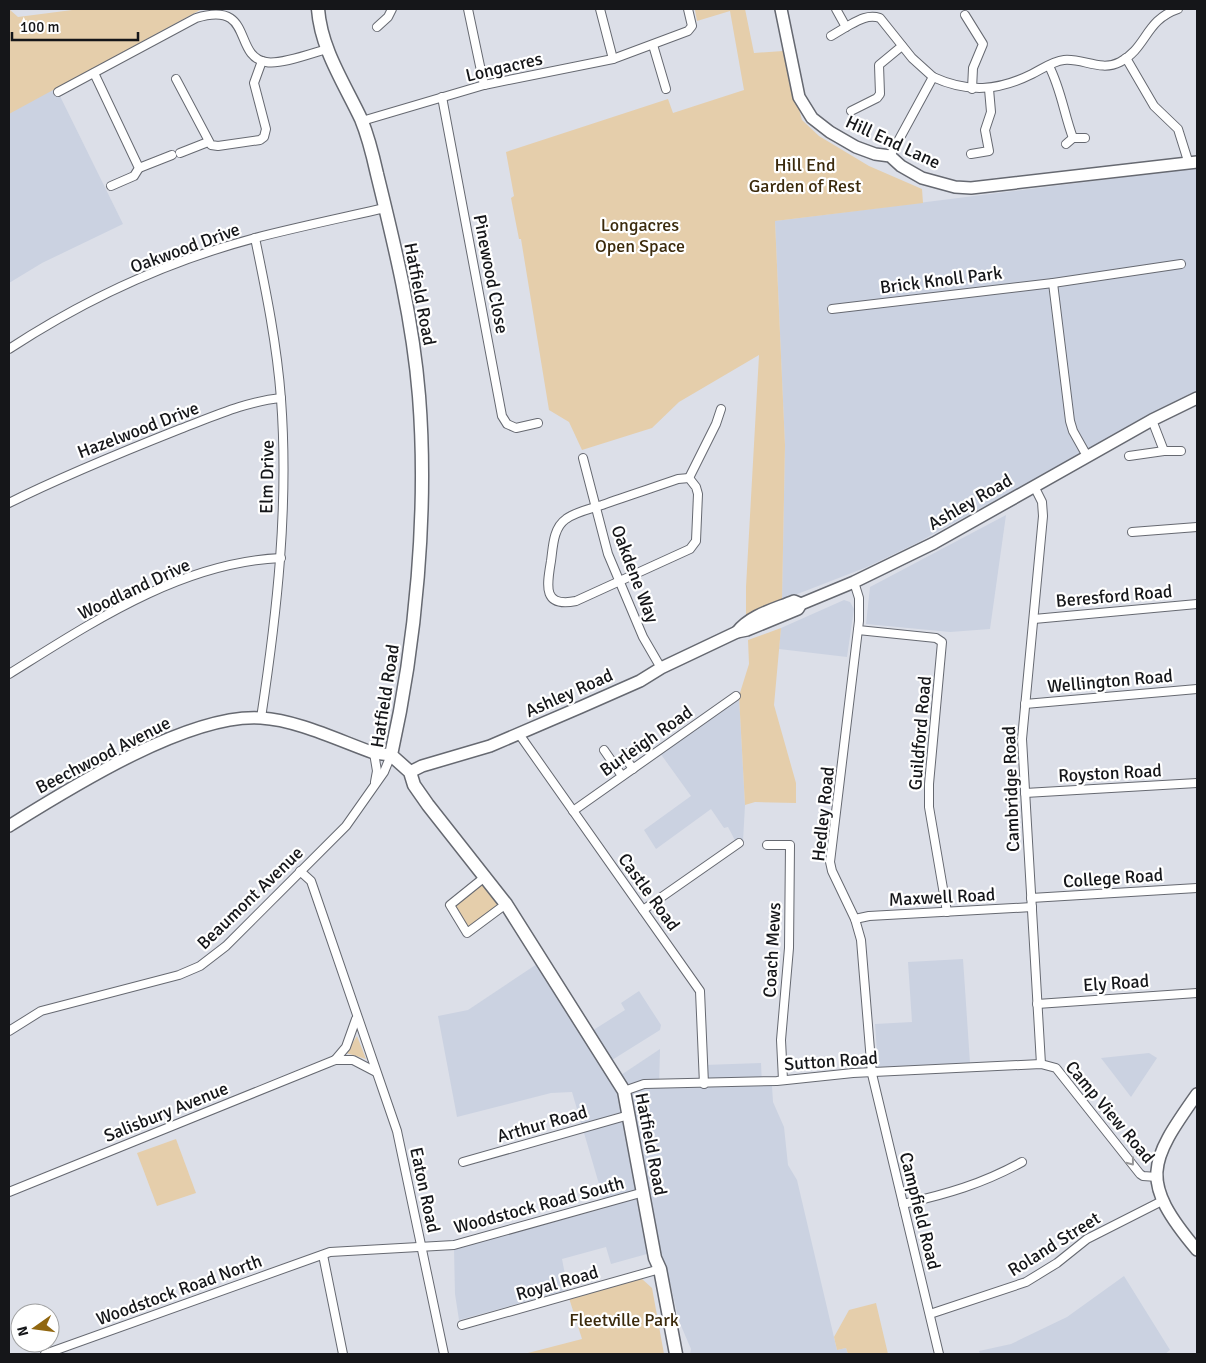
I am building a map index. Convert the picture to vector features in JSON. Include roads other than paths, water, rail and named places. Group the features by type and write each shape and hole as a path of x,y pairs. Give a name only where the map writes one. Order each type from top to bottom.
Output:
{"main road":[{"name":"Hatfield Road","path":"318,9 327,49 362,122 385,208 403,285 413,339 419,397 421,451 420,519 412,634 390,755 410,772 414,786 506,904 624,1091 644,1192 654,1258 660,1269 676,1354"}],"street":[{"path":"377,27 388,17 392,9"},
{"path":"468,9 484,85"},
{"path":"600,9 613,59"},
{"name":"Longacres","path":"362,122 484,85 613,59 689,30 692,26 688,9"},
{"name":"Hill End Lane","path":"781,9 799,98 805,109 830,132 875,154 890,156 901,166 922,178 955,187 971,188 1193,163"},
{"path":"836,9 846,27"},
{"path":"831,36 864,17 874,16 880,18 912,58 933,77 949,84 972,89 989,89 1016,82 1063,60 1102,66 1118,63 1136,49 1164,11 1178,9"},
{"path":"58,92 196,18 216,10 223,10 232,16 252,50 262,61 272,62 327,49"},
{"path":"965,15 983,44 973,68 972,89"},
{"path":"653,45 666,89"},
{"path":"851,111 877,98 880,94 879,65 902,46"},
{"path":"1126,58 1154,106 1178,129 1193,163"},
{"path":"176,79 208,142 218,146 260,140 264,137 266,129 254,83 262,61"},
{"path":"1049,66 1058,85 1062,109 1074,138"},
{"path":"94,73 139,168"},
{"path":"890,156 933,77"},
{"path":"971,154 993,152 985,130 991,112 989,89"},
{"name":"Pinewood Close","path":"442,98 502,416 507,424 516,428 538,423"},
{"path":"1066,144 1074,138 1084,138"},
{"path":"111,186 134,176 139,168 208,142"},
{"name":"Oakwood Drive","path":"9,349 86,303 158,271 255,238 385,208"},
{"name":"Elm Drive","path":"255,238 270,316 281,398 283,473 281,558 276,625 262,718"},
{"name":"Brick Knoll Park","path":"832,310 1053,283 1181,264"},
{"path":"1053,283 1070,421 1073,431 1087,456"},
{"name":"Hazelwood Drive","path":"9,502 83,467 179,430 262,401 281,398"},
{"name":"Ashley Road","path":"410,772 422,766 481,749 519,734 640,681 661,668 708,645 737,632 747,630 771,615 798,609 801,604 854,582 934,543 1152,420 1197,398"},
{"path":"689,478 716,424 721,409"},
{"path":"1152,420 1164,451"},
{"path":"1129,456 1164,451 1181,451"},
{"name":"Oakdene Way","path":"583,458 608,554 643,637 661,668"},
{"path":"689,478 696,487 698,494 696,541 690,549 576,602 558,603 549,595 546,586 555,533 560,523 567,518 595,507 678,479 689,478"},
{"name":"Cambridge Road","path":"1034,486 1044,509 1022,739 1041,1064"},
{"path":"1132,532 1197,527"},
{"name":"Woodland Drive","path":"9,674 99,618 171,584 224,567 281,558"},
{"name":"Hedley Road","path":"854,582 860,608 830,862 832,871 855,919 862,950 872,1074"},
{"name":"Beresford Road","path":"1034,619 1197,604"},
{"name":"Guildford Road","path":"858,630 936,638 942,642 929,784 929,806 947,912"},
{"name":"Wellington Road","path":"1025,704 1197,689"},
{"name":"Burleigh Road","path":"573,811 736,696"},
{"name":"Beechwood Avenue","path":"9,826 105,770 178,735 227,720 262,718 294,725 374,753 390,755"},
{"name":"Castle Road","path":"519,734 700,991 704,1084"},
{"path":"604,750 622,776"},
{"name":"Beaumont Avenue","path":"373,786 377,771 374,753"},
{"path":"628,753 624,756 633,769"},
{"name":"Beaumont Avenue","path":"9,1030 41,1011 178,975 200,966 226,946 346,826 384,772 390,755"},
{"name":"Royston Road","path":"1025,793 1197,783"},
{"path":"643,910 739,843"},
{"name":"Coach Mews","path":"767,844 790,844 789,948 781,1040 783,1080"},
{"path":"300,871 311,881 356,1018 376,1072"},
{"path":"486,876 450,905 467,933 506,904"},
{"name":"College Road","path":"1031,903 1197,888"},
{"name":"Maxwell Road","path":"855,919 869,916 947,912 1031,903"},
{"name":"Ely Road","path":"1037,1004 1197,993"},
{"path":"335,1060 346,1047 356,1018"},
{"name":"Salisbury Avenue","path":"9,1192 335,1060 353,1060 376,1072"},
{"name":"Sutton Road","path":"624,1091 644,1084 704,1084 783,1080 853,1073 872,1074 1041,1064"},
{"name":"Camp View Road","path":"1041,1064 1056,1068 1140,1174 1157,1177"},
{"name":"Eaton Road","path":"376,1072 399,1139 444,1354"},
{"name":"Campfield Road","path":"872,1074 939,1354"},
{"path":"1197,1094 1165,1141 1158,1162 1157,1177 1162,1201 1182,1232 1197,1250"},
{"name":"Arthur Road","path":"463,1162 629,1115"},
{"path":"903,1204 969,1187 996,1176 1022,1162"},
{"name":"Woodstock Road South","path":"323,1255 330,1252 467,1243 644,1192"},
{"name":"Roland Street","path":"930,1314 1026,1282 1101,1231 1162,1201"},
{"path":"323,1255 342,1354"},
{"name":"Woodstock Road North","path":"45,1354 323,1255"},
{"name":"Royal Road","path":"462,1325 660,1269"}],"park label":[{"name":"Hill End Garden of Rest","path":"805,175"},
{"name":"Longacres Open Space","path":"640,235"},
{"name":"Fleetville Park","path":"624,1320"}]}
